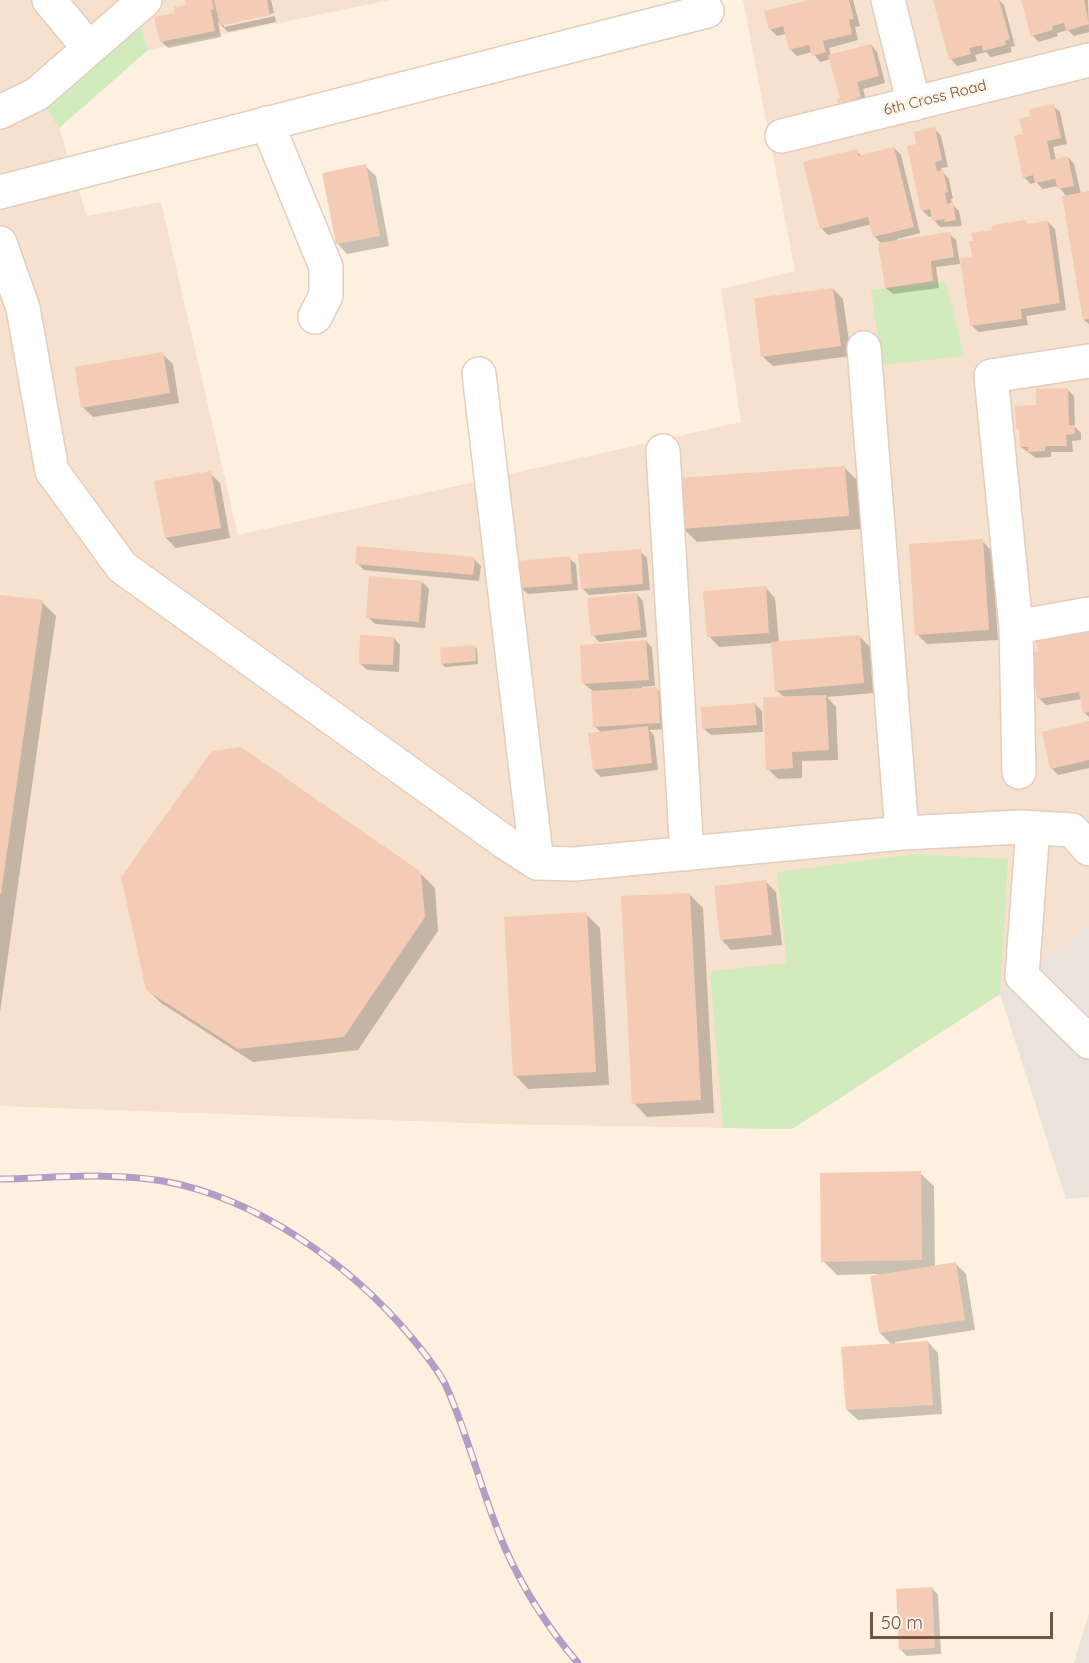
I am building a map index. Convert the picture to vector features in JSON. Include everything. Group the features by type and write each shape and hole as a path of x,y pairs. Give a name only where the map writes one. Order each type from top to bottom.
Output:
{"street":[{"path":"49,0 78,35"},
{"path":"0,104 118,0"},
{"path":"0,112 38,94 145,0"},
{"path":"888,0 915,104"},
{"path":"0,192 707,11"},
{"name":"6th Cross Road","path":"782,136 1089,60"},
{"path":"267,123 326,267 326,295 315,317"},
{"path":"0,243 23,309 52,471 122,567 537,863 574,864 902,833 1021,827 1072,830 1089,849"},
{"path":"864,348 902,833"},
{"path":"1019,772 1016,627 991,376 1089,362"},
{"path":"478,374 537,863"},
{"path":"663,451 687,854"},
{"path":"1016,627 1089,614"},
{"path":"1033,828 1022,976 1089,1042"}],"shaded area":[{"path":"0,0 390,0 148,50 59,128 87,216 161,202 238,535 741,422 721,289 795,271 743,0 1089,0 1089,925 1000,994 792,1129 496,1124 0,1106"},
{"path":"1089,925 1089,1197 1066,1199 1000,994"},
{"path":"1089,1613 1089,1663 1074,1663"}],"green space":[{"path":"139,21 148,50 59,128 41,100"},
{"path":"946,282 964,356 882,365 871,290"},
{"path":"915,854 1008,859 1000,994 792,1129 723,1128 710,971 787,963 777,872"}],"building":[{"path":"185,0 212,0 214,9 211,10 215,31 160,42 154,17 175,13 174,7 186,5"},
{"path":"214,0 267,0 270,15 220,26"},
{"path":"810,0 849,0 854,19 849,20 852,34 823,41 826,52 812,56 809,45 789,50 783,26 769,30 764,11"},
{"path":"933,0 999,0 1010,39 1005,41 1006,45 983,51 982,45 969,48 971,54 949,60"},
{"path":"1021,0 1084,0 1089,24 1066,31 1064,23 1052,26 1053,30 1031,36"},
{"path":"871,44 879,76 857,82 861,97 851,100 853,108 840,112 837,99 840,98 828,55"},
{"path":"1054,104 1061,138 1047,141 1051,160 1068,156 1074,186 1058,189 1055,179 1035,183 1033,175 1023,178 1014,136 1023,134 1019,119 1030,116 1029,109"},
{"path":"935,127 942,160 935,162 937,171 943,170 948,192 945,193 947,204 953,202 956,220 945,222 944,219 932,221 930,209 921,211 907,146 916,144 914,132"},
{"path":"894,147 914,227 873,237 868,217 820,229 803,162 857,149 858,156"},
{"path":"366,164 380,236 336,244 322,173"},
{"path":"1089,191 1089,319 1083,320 1062,196"},
{"path":"1026,220 1026,224 1048,221 1060,303 1021,309 1022,319 970,326 960,258 972,257 969,241 973,241 971,233 992,230 992,225"},
{"path":"950,232 954,257 931,261 933,281 885,288 878,243"},
{"path":"833,288 841,346 761,357 754,298"},
{"path":"163,352 170,393 81,408 75,367"},
{"path":"1068,388 1069,425 1075,425 1075,434 1066,435 1067,446 1045,446 1045,451 1028,452 1028,447 1020,447 1015,406 1036,405 1036,389"},
{"path":"845,466 849,516 682,529 678,478"},
{"path":"211,471 221,528 165,538 154,481"},
{"path":"983,539 989,630 915,635 909,544"},
{"path":"357,546 475,557 473,575 355,564"},
{"path":"641,549 643,584 581,589 578,554"},
{"path":"570,556 572,584 520,588 517,561"},
{"path":"369,576 422,581 419,622 366,618"},
{"path":"766,586 769,633 707,637 703,591"},
{"path":"637,593 641,630 591,636 587,598"},
{"path":"0,595 43,600 1,894 0,894"},
{"path":"1086,627 1089,631 1089,712 1083,713 1079,692 1037,699 1034,682 1030,683 1025,653 1038,651 1035,638 1079,633"},
{"path":"360,635 394,637 393,665 359,664"},
{"path":"860,635 864,683 775,691 771,642"},
{"path":"646,640 649,680 582,684 580,645"},
{"path":"475,645 476,661 441,664 440,648"},
{"path":"658,687 660,723 593,727 591,691"},
{"path":"826,695 829,750 792,752 793,768 766,770 763,697"},
{"path":"755,703 757,725 702,729 701,707"},
{"path":"1089,721 1089,760 1050,769 1042,732"},
{"path":"648,726 652,763 593,770 588,733"},
{"path":"241,747 421,872 425,917 344,1037 238,1049 146,990 121,877 212,751"},
{"path":"766,880 772,935 720,940 714,886"},
{"path":"690,893 701,1100 632,1104 621,896"},
{"path":"587,912 596,1072 513,1076 504,917"},
{"path":"921,1171 922,1260 821,1262 820,1173"},
{"path":"956,1262 965,1320 879,1333 870,1276"},
{"path":"928,1341 933,1405 846,1410 841,1347"},
{"path":"932,1587 935,1648 899,1650 896,1589"}],"railway":[{"path":"0,1179 82,1176 143,1178 199,1190 268,1219 301,1239 361,1285 412,1338 443,1380 462,1426 489,1508 512,1564 537,1608 578,1663"}]}
